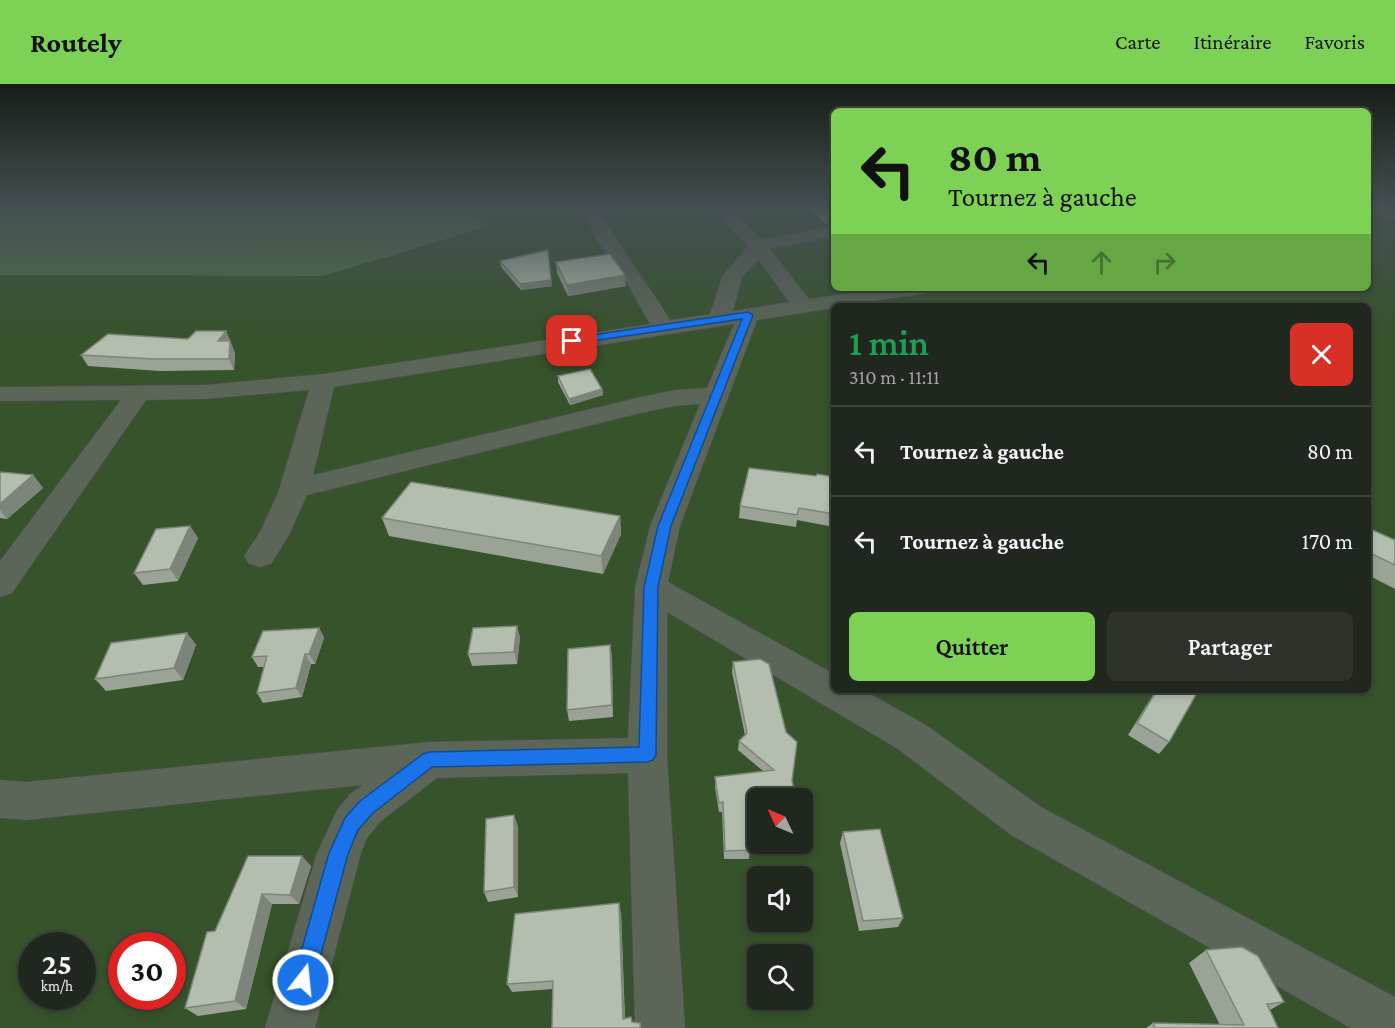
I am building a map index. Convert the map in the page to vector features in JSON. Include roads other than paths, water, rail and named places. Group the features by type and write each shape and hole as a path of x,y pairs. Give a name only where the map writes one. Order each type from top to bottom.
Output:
{"street":[{"path":"615,252 637,282 662,326"},
{"path":"660,1028 647,755 651,587 665,526 717,394 734,317 726,291 732,277 753,252"},
{"path":"762,252 802,306"},
{"path":"0,394 204,392 323,381 662,326 902,291"},
{"path":"260,556 278,531 297,488 323,381"},
{"path":"0,585 138,394"},
{"path":"297,488 641,405 675,398 717,394"},
{"path":"651,587 831,690"},
{"path":"835,693 912,737 1026,820 1389,1024"},
{"path":"0,799 27,801 429,760 647,755"},
{"path":"290,1028 339,853 352,824 366,807 429,760"}]}
